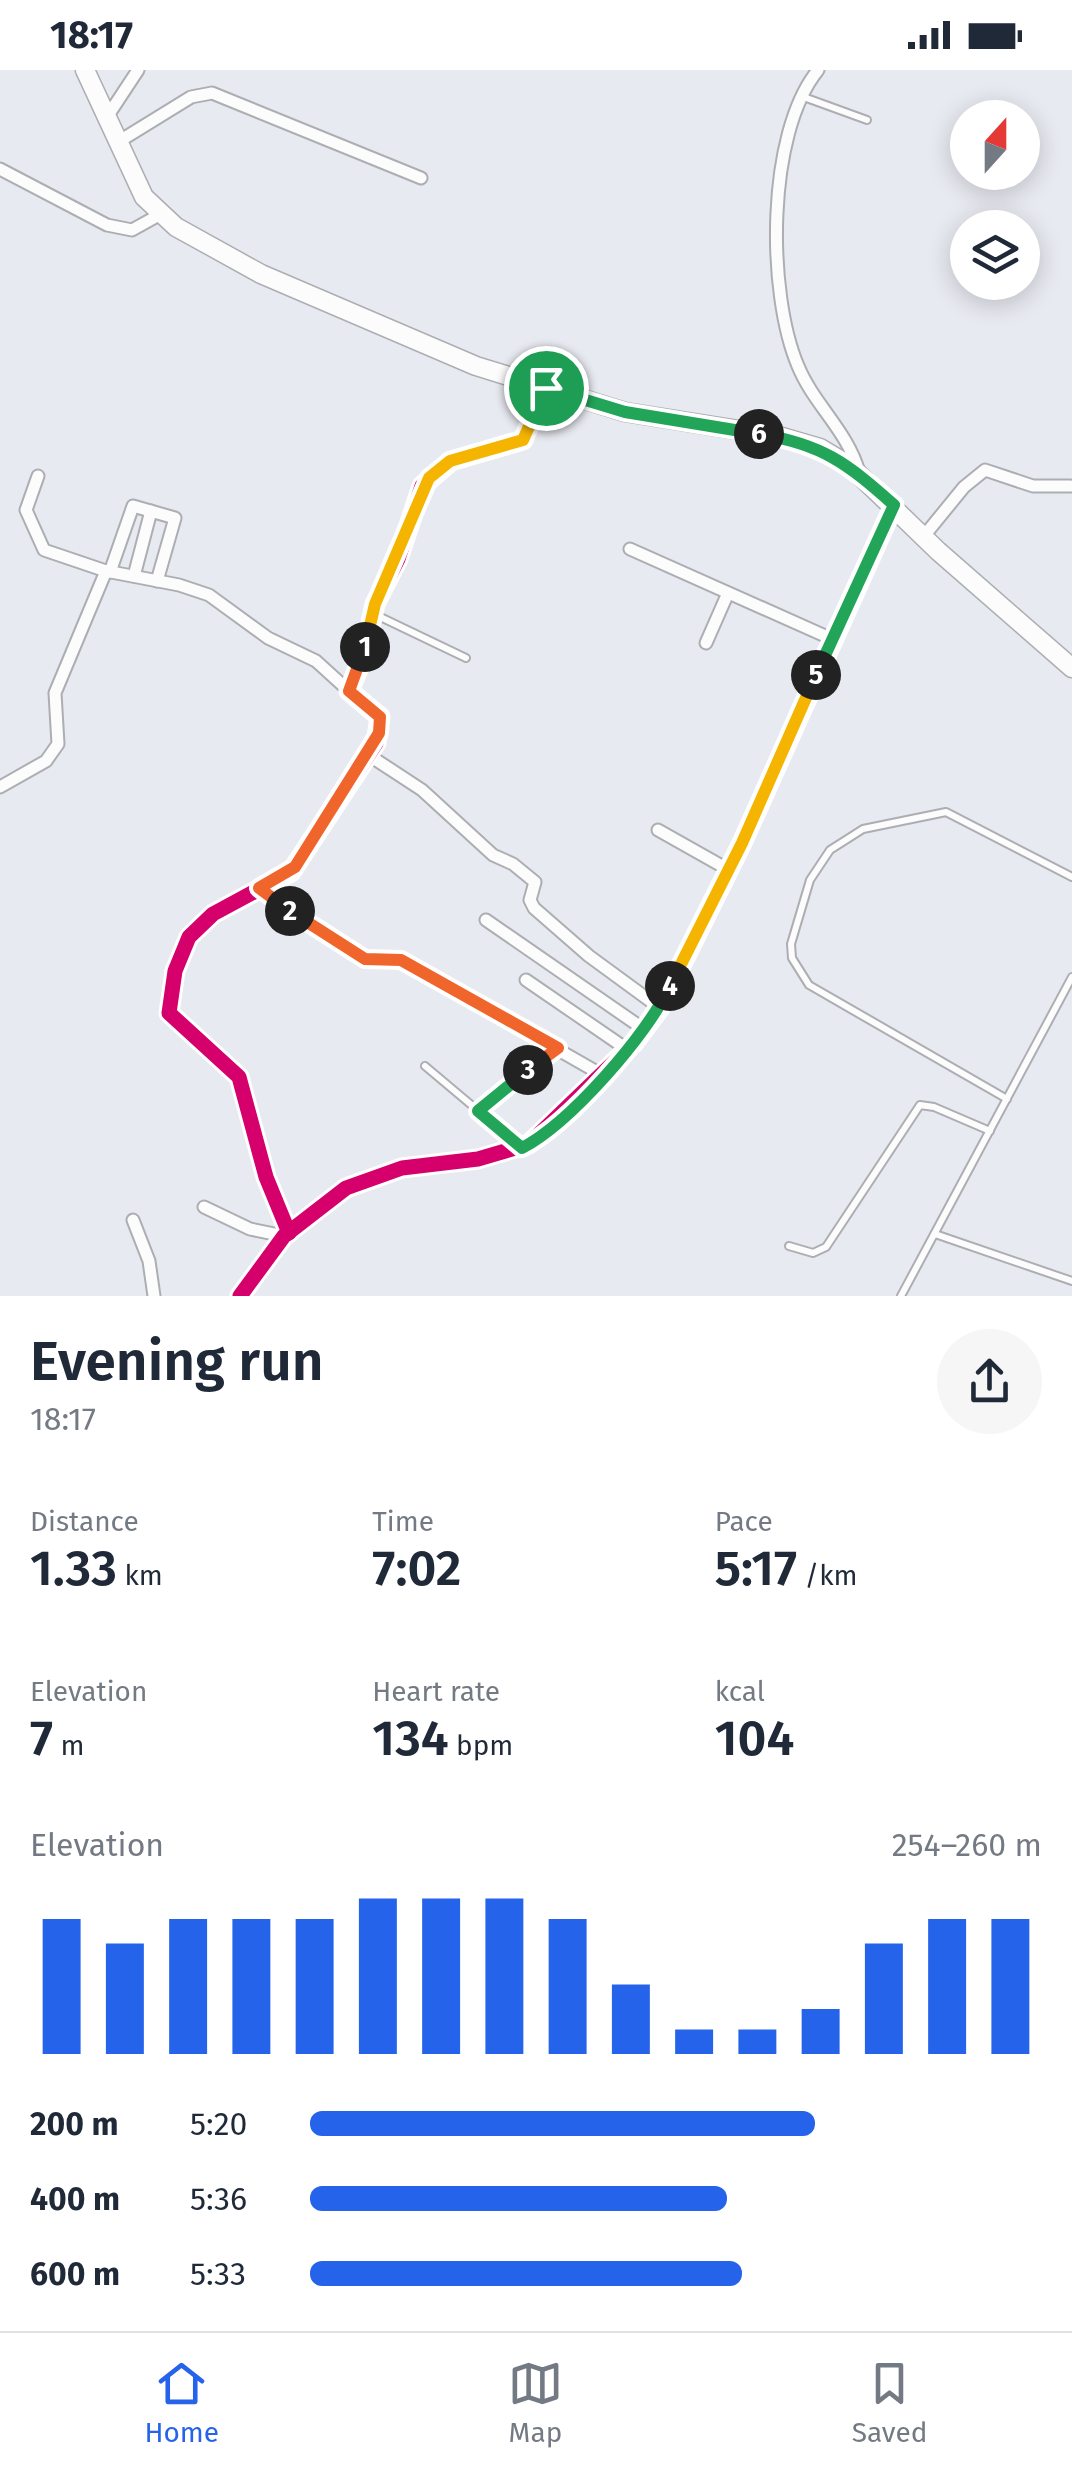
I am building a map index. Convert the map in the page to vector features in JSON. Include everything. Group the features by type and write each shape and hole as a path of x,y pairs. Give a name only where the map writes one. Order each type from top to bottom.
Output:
{"main road":[{"path":"85,70 144,197 159,215 261,274 476,366 625,412 802,442 860,474 1072,668"}],"street":[{"path":"107,118 138,70"},
{"path":"818,70 800,96 786,132 778,179 788,332 800,372 848,438 860,474"},
{"path":"118,142 192,97 212,93 421,178"},
{"path":"0,169 107,225 132,230 159,215"},
{"path":"349,691 364,655 372,612 429,478 450,461 523,440 546,388"},
{"path":"924,536 964,488 985,470 1033,486 1070,486"},
{"path":"38,476 26,510 44,550 108,572 208,596 268,638 316,661 380,717 379,733 367,754 291,872 213,914 189,937 175,971 167,1008 239,1077 266,1177 287,1234"},
{"path":"240,1296 287,1234 346,1188 369,1177 522,1148 604,1076 645,1030 660,1008 729,870 894,505"},
{"path":"0,787 46,761 58,744 55,693 108,572 129,507 176,520 158,581"},
{"path":"134,576 152,511"},
{"path":"630,549 832,639"},
{"path":"706,643 728,594"},
{"path":"367,754 453,814 498,860 518,866 534,882 530,900 534,908 660,1008"},
{"path":"658,830 729,870"},
{"path":"259,888 365,959 401,960 604,1076"},
{"path":"486,920 645,1030"},
{"path":"526,980 628,1050"},
{"path":"204,1206 250,1229 287,1234"},
{"path":"132,1220 148,1260 154,1296"}],"lane":[{"path":"800,96 867,120"},
{"path":"372,612 466,658"},
{"path":"1007,1099 809,985 792,958 800,910 820,862 845,837 939,812 974,824 1072,876"},
{"path":"901,1296 1072,977"},
{"path":"478,1111 558,1048"},
{"path":"424,1066 522,1148"},
{"path":"788,1246 813,1253 826,1247 920,1106 934,1107 990,1131"},
{"path":"935,1234 1072,1281"}],"cycle path":[{"path":"289,1233 266,1177 239,1077 169,1013 175,971 189,937 213,914 291,872 376,743 380,717 349,691 364,655 375,604 398,559 422,486 451,461 523,440 545,388"},
{"path":"240,1296 284,1236 346,1188 402,1168 478,1159 529,1144 634,1043 660,1008 742,843 894,505"}],"route":[{"path":"546,388 625,412 820,448 850,466 894,505 742,843 660,1008 634,1043 587,1093 522,1148 478,1111 558,1048 401,960 365,959 259,888 291,872 376,743 380,717 349,691 364,655 375,604 398,559 422,486 450,461 510,447 523,440 546,388"}]}
